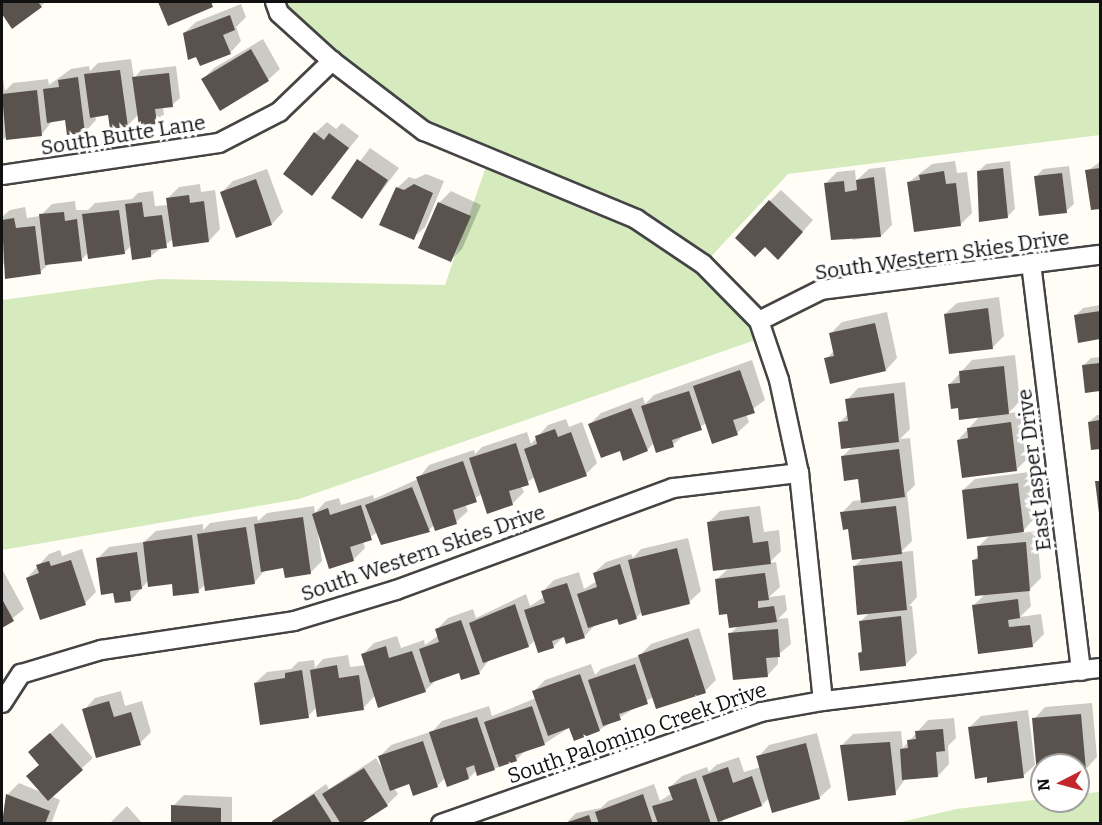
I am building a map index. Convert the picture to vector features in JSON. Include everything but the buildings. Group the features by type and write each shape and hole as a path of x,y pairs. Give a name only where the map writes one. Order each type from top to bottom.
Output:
{"street":[{"path":"275,2 279,13 332,61 424,130 636,219 703,264 759,321 779,380 799,473 823,701"},
{"name":"South Butte Lane","path":"2,175 219,143 279,112 332,61"},
{"name":"South Western Skies Drive","path":"759,321 820,290 1101,255"},
{"name":"East Jasper Drive","path":"1031,263 1081,671"},
{"name":"South Western Skies Drive","path":"2,703 21,674 101,650 294,621 396,590 673,488 799,473"},
{"name":"South Palomino Creek Drive","path":"441,824 760,712 823,701 1101,668"}],"green space":[{"path":"275,2 1100,2 1100,135 788,174 704,264 764,337 299,499 2,550 2,300 159,279 445,285 489,158 424,131"},
{"path":"1100,792 1100,823 897,823 956,809 1030,800 1030,813 1090,813 1090,793"}]}
